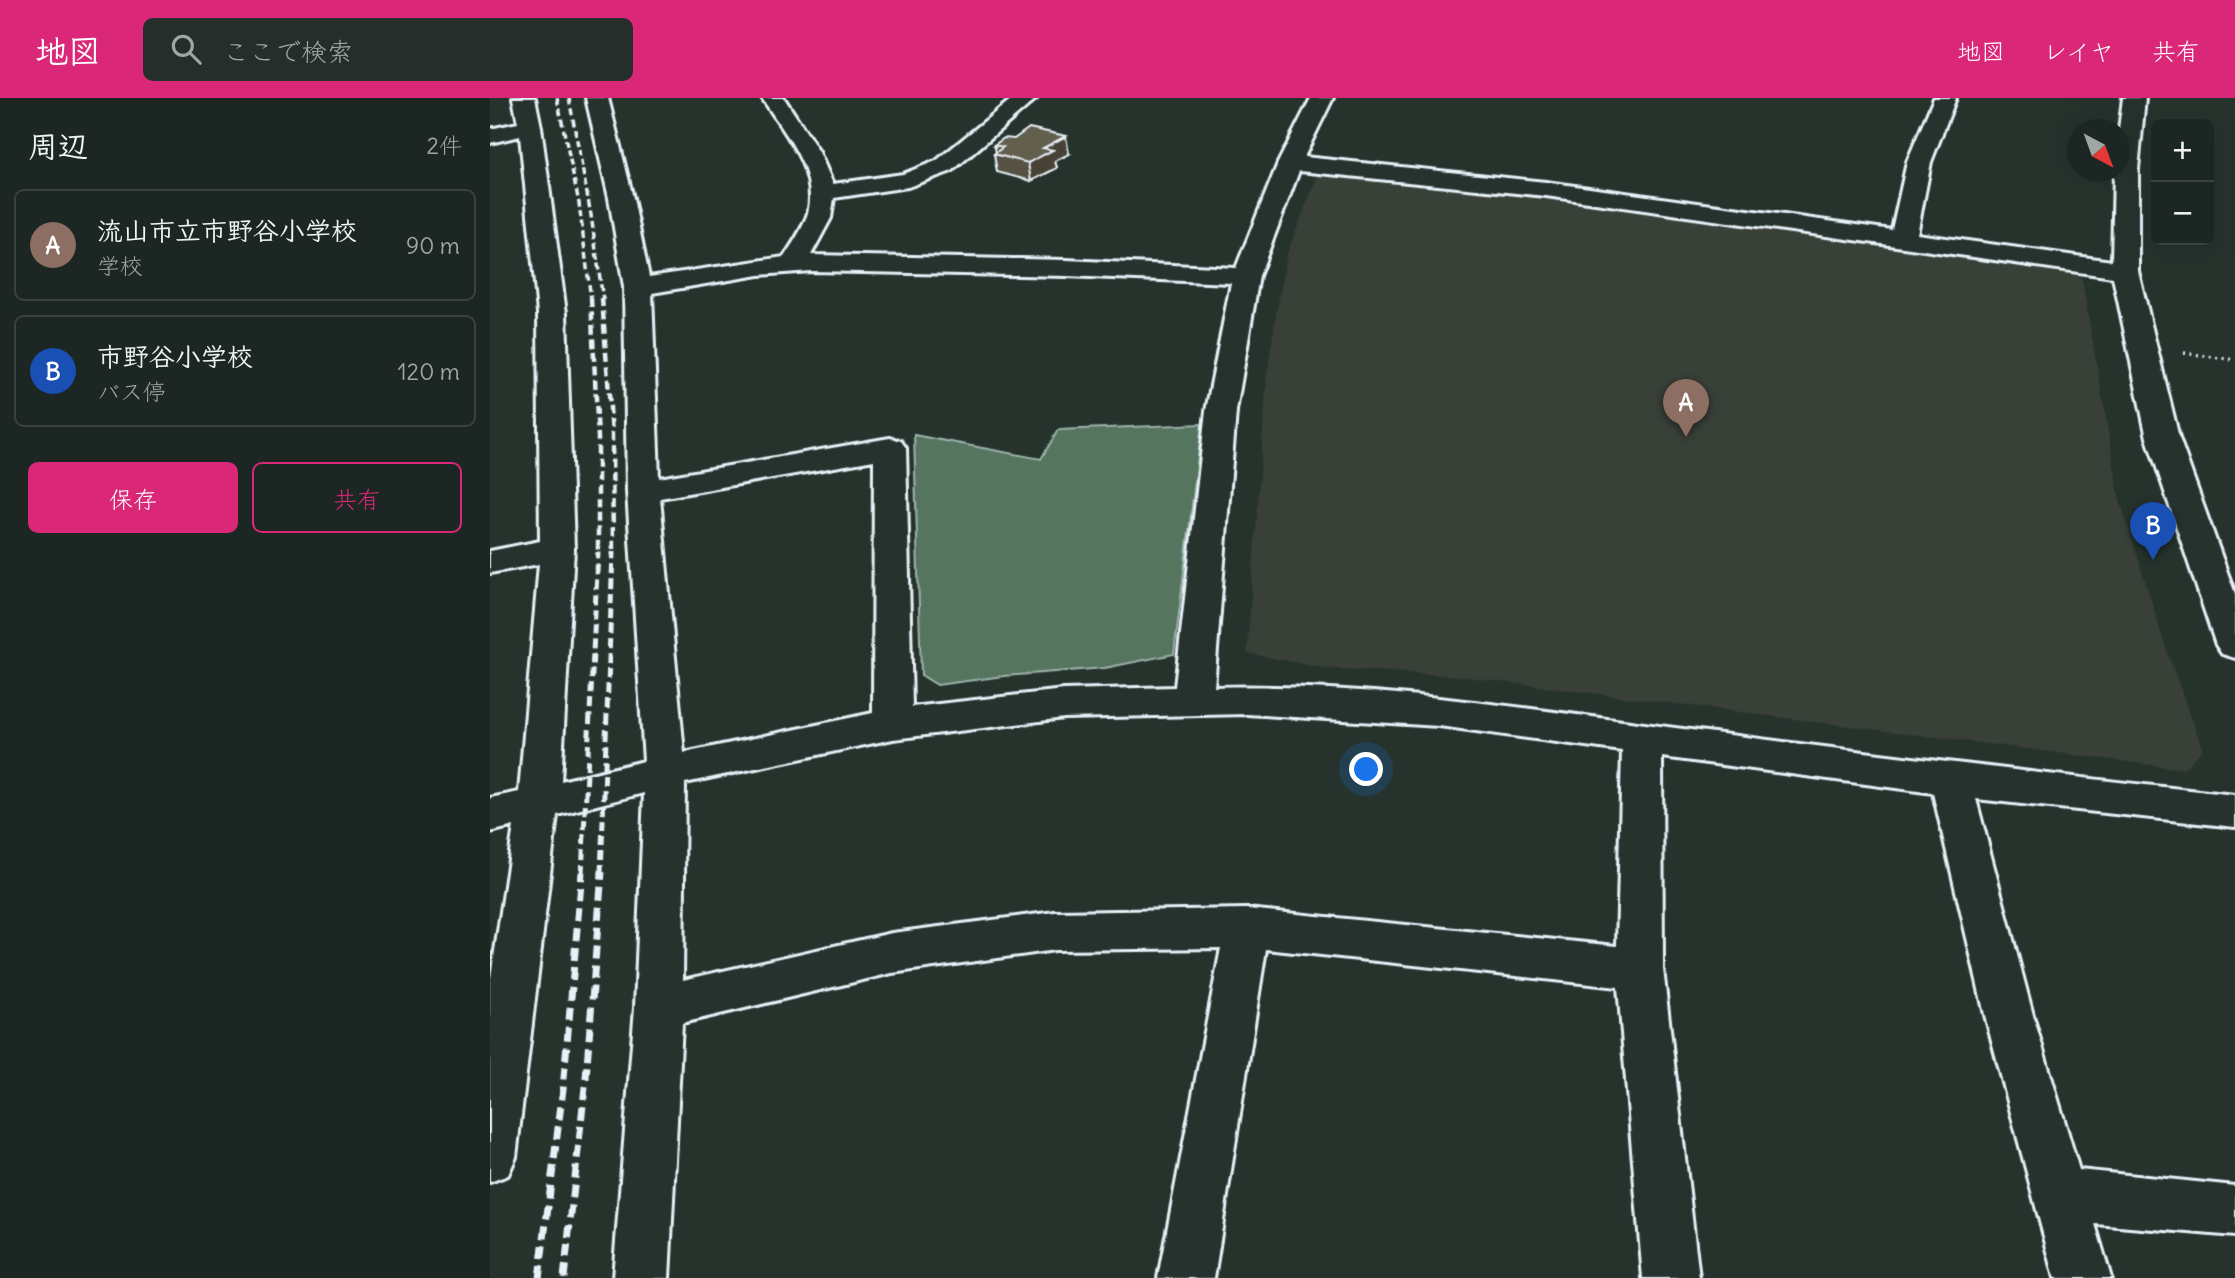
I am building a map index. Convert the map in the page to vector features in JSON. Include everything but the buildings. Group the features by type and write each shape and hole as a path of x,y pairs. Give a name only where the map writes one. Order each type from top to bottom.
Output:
{"street":[{"path":"490,1157 539,804 557,549 552,313 530,127 524,98"},
{"path":"597,98 621,198 638,287 643,491 665,772 659,1007 641,1278"},
{"path":"773,98 814,164 822,193 817,222 793,264"},
{"path":"822,193 908,180 944,166 1026,98"},
{"path":"1193,701 1221,411 1246,276 1290,163 1322,98"},
{"path":"1903,239 1919,163 1944,98"},
{"path":"2134,98 2126,169 2125,271 2163,438 2235,645"},
{"path":"490,136 530,127"},
{"path":"1290,163 1546,189 2125,271"},
{"path":"638,287 793,264 1070,258 1246,276"},
{"path":"643,491 890,449 892,724"},
{"path":"490,562 557,549"},
{"path":"490,815 665,772 892,724 1064,704 1247,700 1414,709 1950,780 2235,811"},
{"path":"1642,741 1640,969 1671,1278"},
{"path":"1950,780 2010,1019 2083,1278"},
{"path":"659,1007 891,953 1055,931 1247,928 1640,969"},
{"path":"1186,1278 1247,928"},
{"path":"2059,1194 2231,1211"}],"path":[{"path":"2182,352 2235,360"}],"shaded area":[{"path":"1328,172 1537,194 2071,272 2082,279 2120,500 2168,655 2203,749 2183,769 1459,676 1323,668 1247,653 1267,375 1276,315 1287,253 1318,175"}],"green space":[{"path":"1202,424 1174,654 1105,668 1004,676 937,685 921,675 914,435 1041,459 1058,430"}],"railway":[{"path":"557,98 579,203 591,300"},
{"path":"569,98 591,215 603,300"},
{"path":"591,298 598,438 598,552"},
{"path":"602,298 612,435 613,552"},
{"path":"582,874 598,552"},
{"path":"601,874 613,552"},
{"path":"539,1278 563,1089 582,872"},
{"path":"564,1278 586,1078 602,872"}],"place":[{"name":"流山市立市野谷小学校","path":"1686,437"},
{"name":"市野谷小学校","path":"2153,560"}]}
